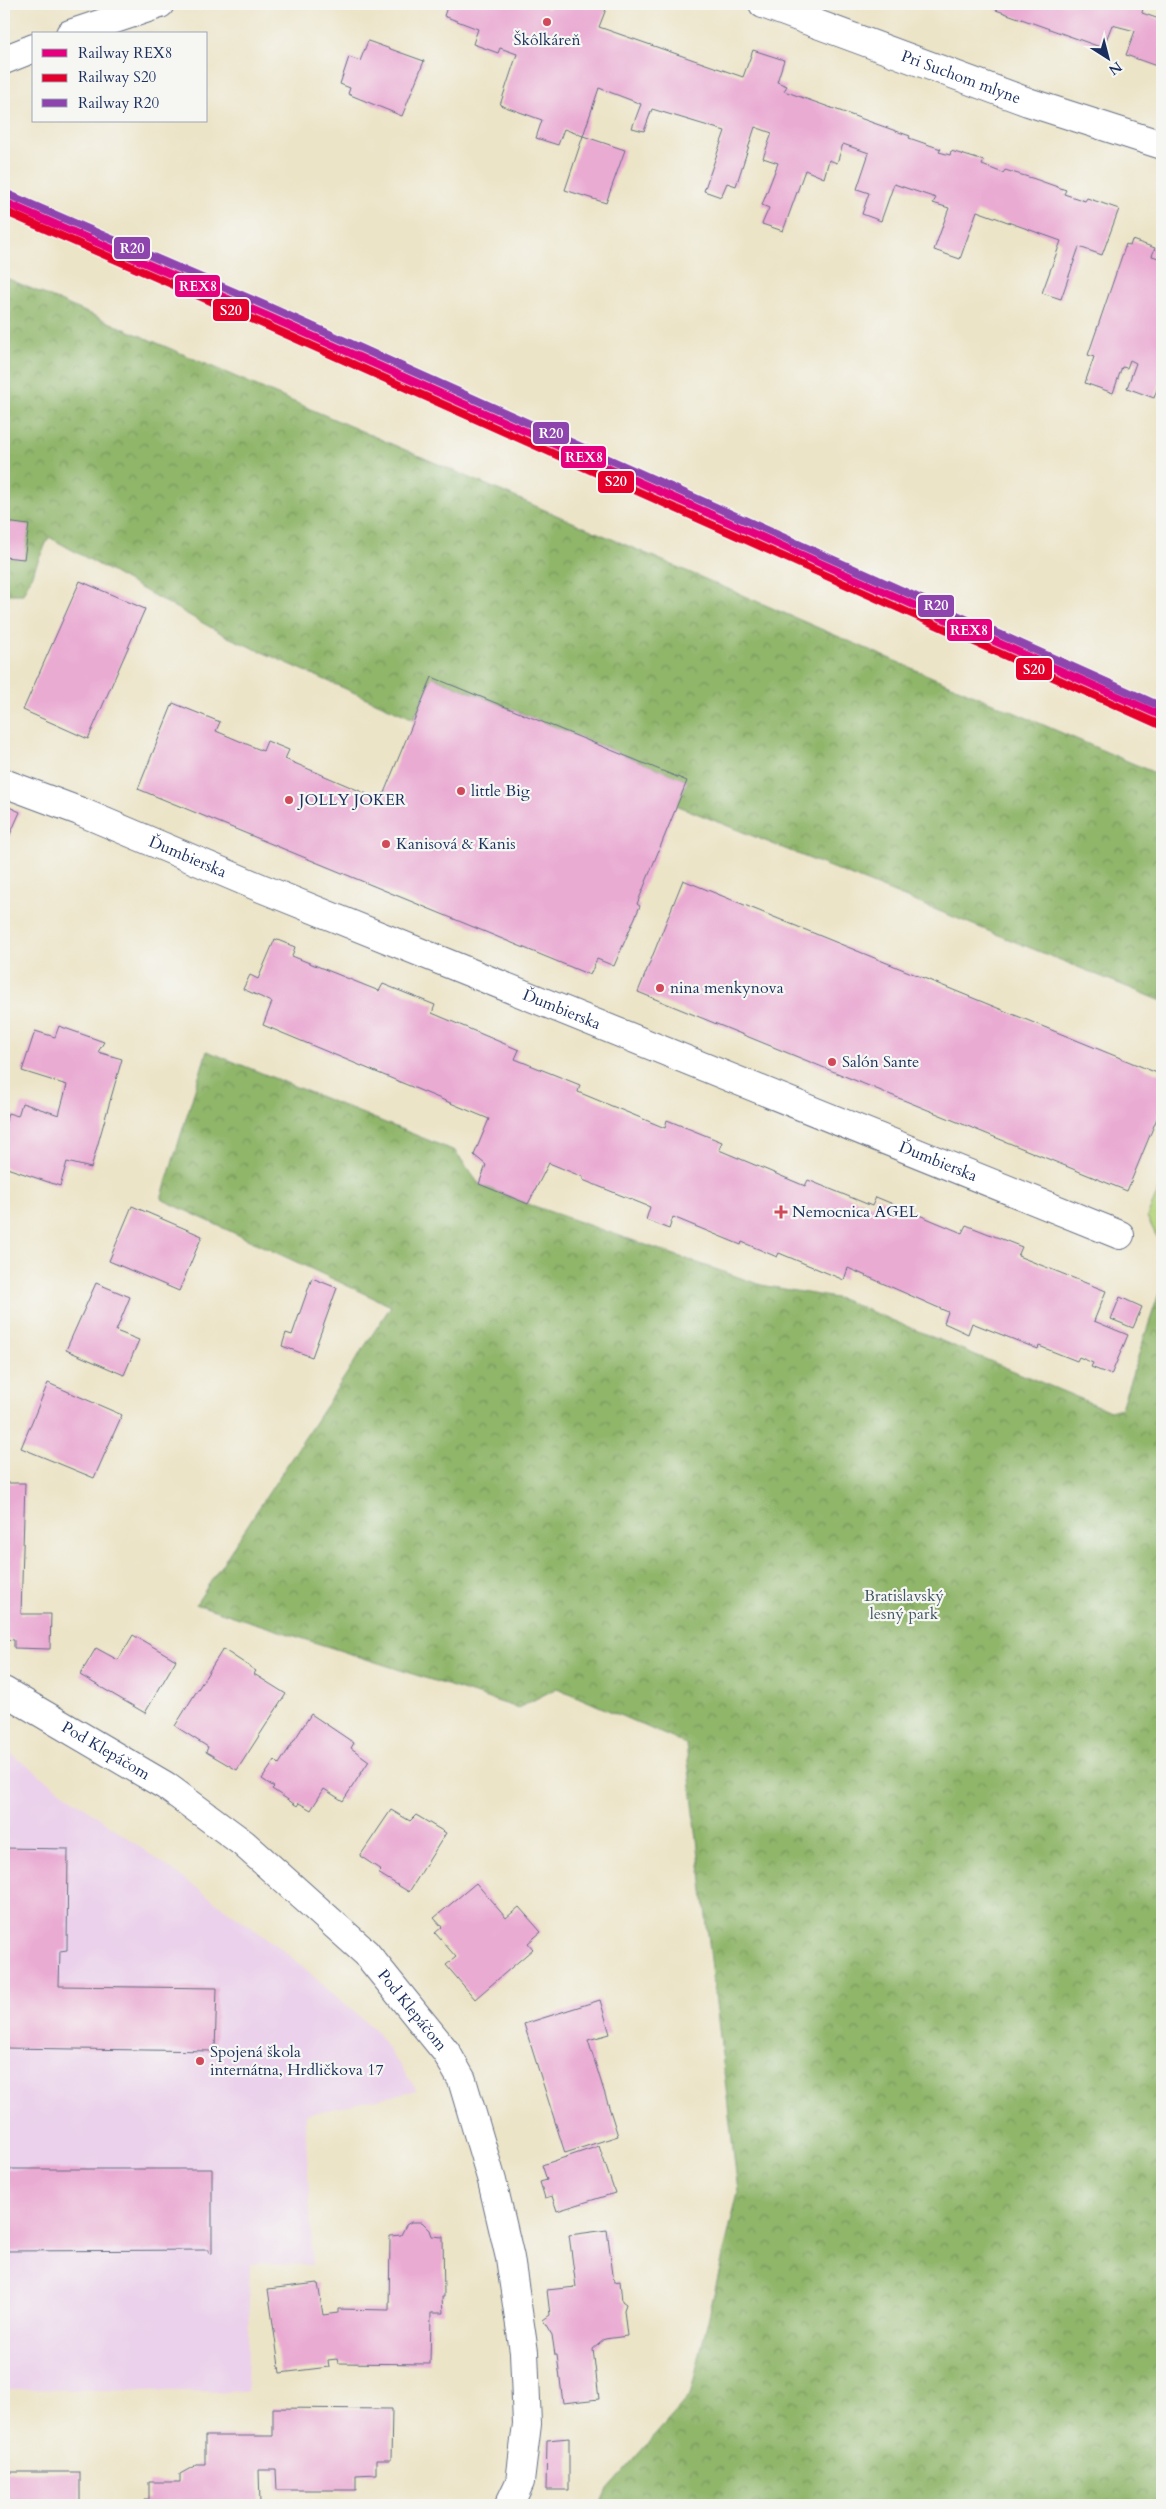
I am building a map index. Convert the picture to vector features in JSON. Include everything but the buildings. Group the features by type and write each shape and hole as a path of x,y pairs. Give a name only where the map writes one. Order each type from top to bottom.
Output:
{"street":[{"path":"76,32 160,4"},
{"name":"Pri Suchom mlyne","path":"763,4 1028,102 1162,145"},
{"path":"4,60 32,49"},
{"name":"Ďumbierska","path":"4,783 79,811 261,888 1120,1235"},
{"name":"Pod Klepáčom","path":"4,1691 166,1786 244,1843 366,1953 446,2052 462,2080 492,2181 510,2258 524,2352 527,2424 520,2482 509,2505"}],"shaded area":[{"name":"Spojená škola internátna, Hrdličkova 17","path":"4,1749 283,1950 376,2031 417,2090 305,2115 313,2265 250,2263 247,2392 4,2389"}],"green space":[{"path":"4,277 1162,776 1162,1001 676,805 687,781 433,677 414,719 228,637 49,537 23,594 4,594"},
{"name":"Bratislavský lesný park","path":"207,1051 455,1151 479,1184 528,1204 761,1285 841,1299 1110,1411 1121,1408 1162,1284 1162,2505 600,2505 607,2489 690,2396 738,2192 686,1744 557,1688 518,1708 196,1604 391,1306 161,1199"},
{"path":"1162,1181 1162,1247 1147,1217"}],"rail line":[{"name":"R20","path":"7,194 269,307 1162,707"},
{"name":"REX8","path":"4,202 265,315 1162,716"},
{"name":"S20","path":"4,211 261,323 1158,724"}],"place":[{"name":"Škôlkáreň","path":"547,22"},
{"name":"little Big","path":"461,791"},
{"name":"JOLLY JOKER","path":"289,800"},
{"name":"Kanisová & Kanis","path":"386,844"},
{"name":"nina menkynova","path":"660,988"},
{"name":"Salón Sante","path":"832,1062"},
{"name":"Nemocnica AGEL","path":"781,1212"},
{"name":"Spojená škola internátna, Hrdličkova 17","path":"200,2061"}]}
